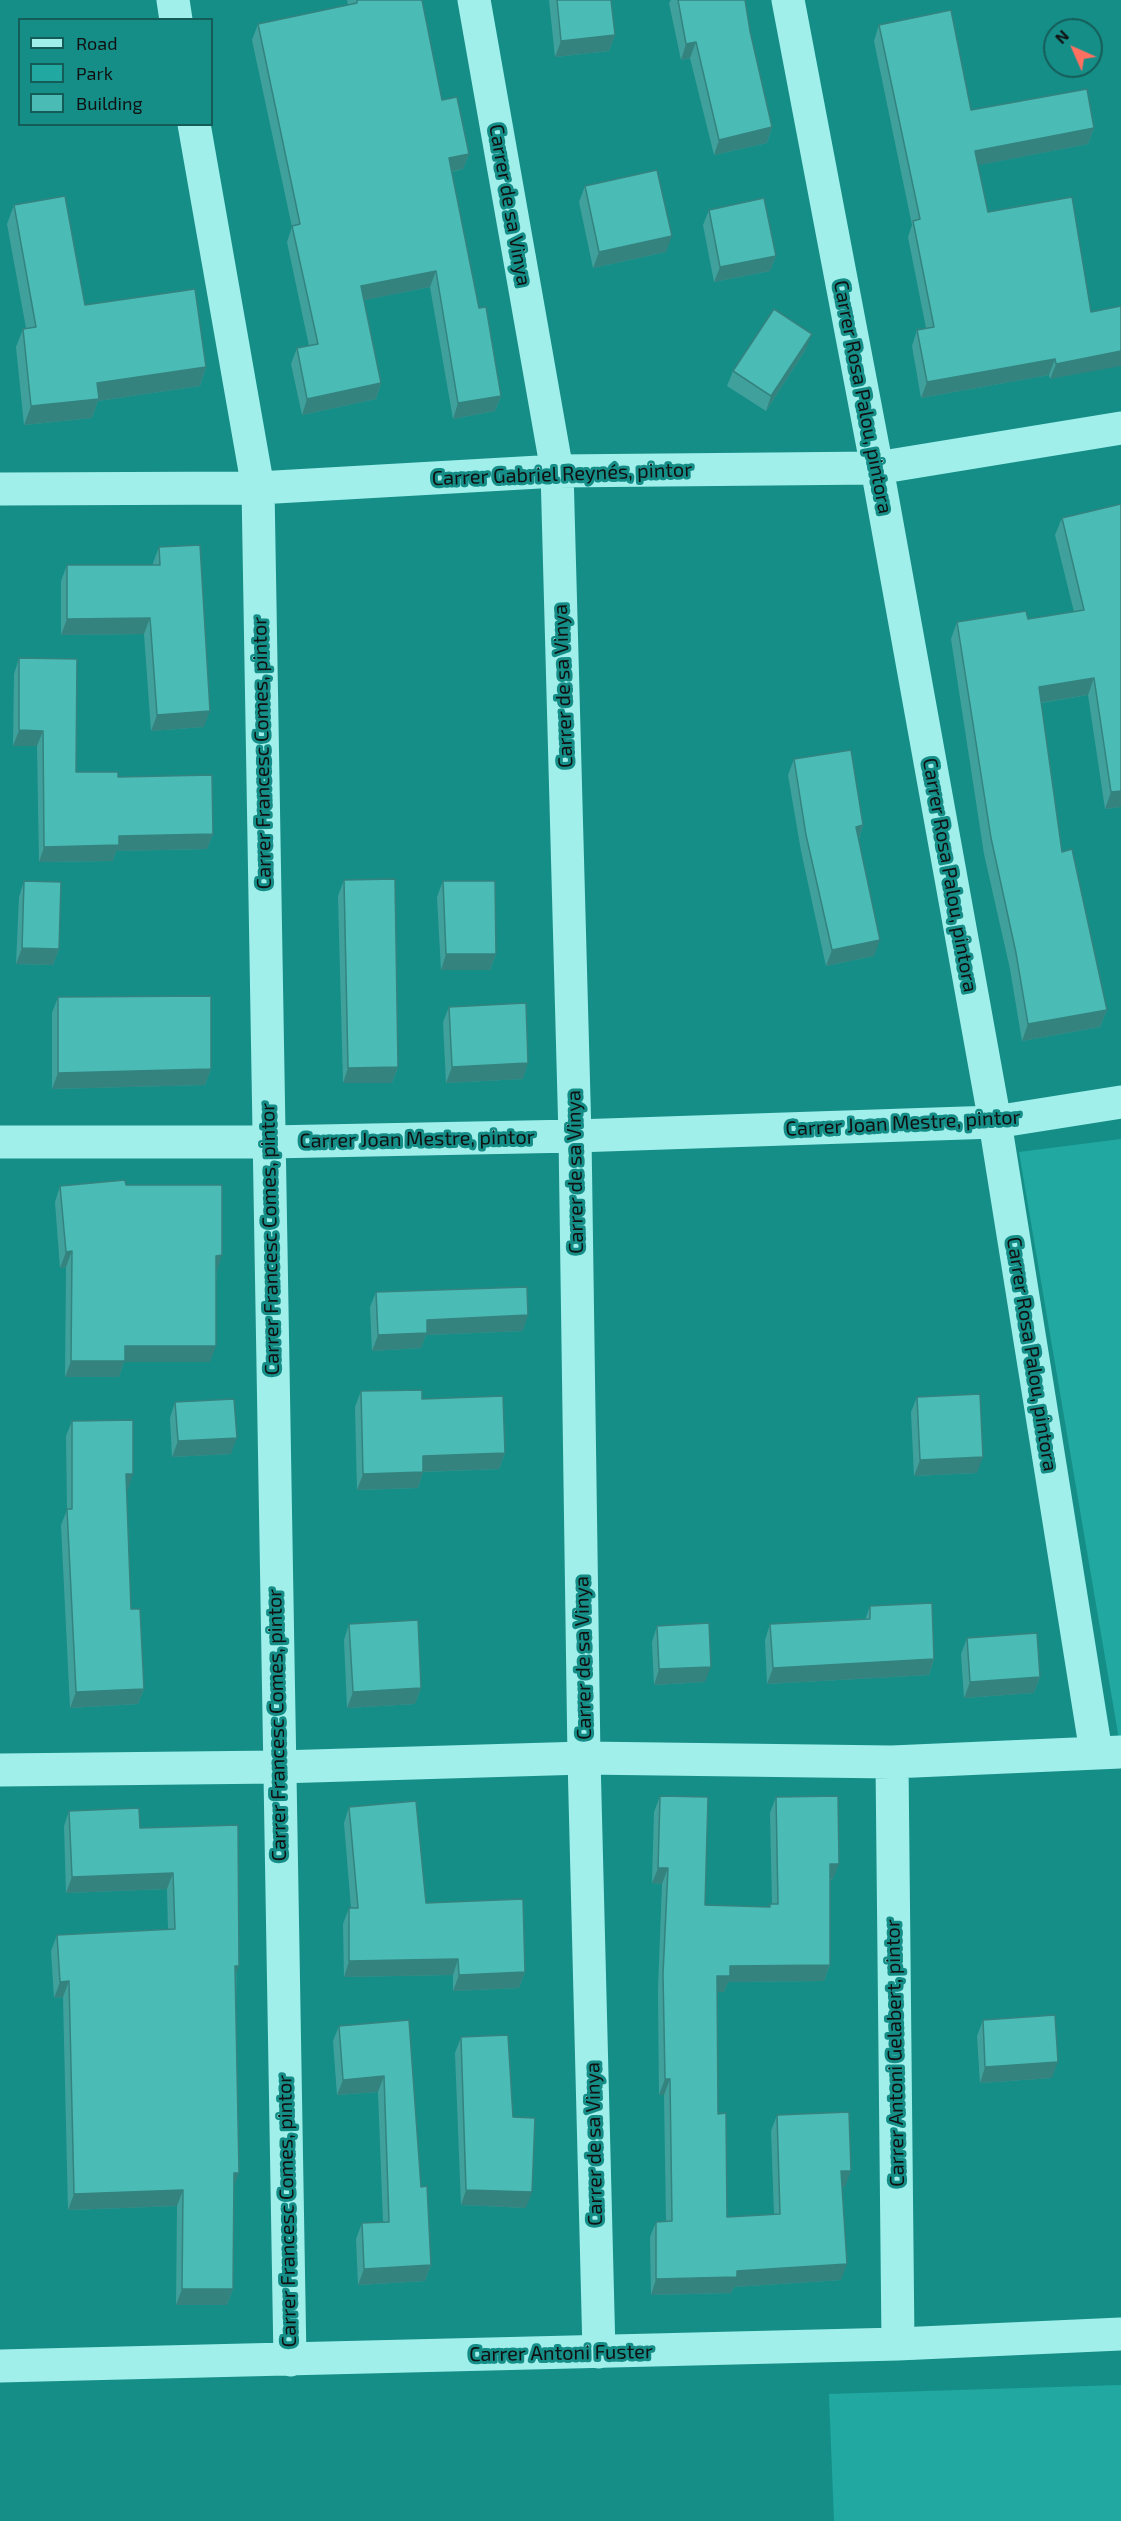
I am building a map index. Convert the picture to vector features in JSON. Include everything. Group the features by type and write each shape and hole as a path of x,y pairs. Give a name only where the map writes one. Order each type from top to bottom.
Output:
{"street":[{"path":"173,0 176,18"},
{"name":"Carrer de sa Vinya","path":"474,0 557,471 575,1136 584,1758 599,2352"},
{"name":"Carrer Rosa Palou, pintora","path":"788,0 877,468 1109,1752"},
{"name":"Carrer Francesc Comes, pintor","path":"194,126 258,488 278,1767 290,2360"},
{"name":"Carrer Gabriel Reynés, pintor","path":"0,489 258,488 557,471 877,468 1121,428"},
{"name":"Carrer Joan Mestre, pintor","path":"0,1142 268,1142 575,1136 995,1122 1121,1102"},
{"path":"0,1770 278,1767 584,1758 892,1762 1109,1752"},
{"name":"Carrer Antoni Gelabert, pintor","path":"892,1762 898,2344"},
{"name":"Carrer Antoni Fuster","path":"0,2366 898,2344 1121,2334"}],"green space":[{"path":"1121,1139 1121,1751 1019,1152"},
{"path":"1121,2385 1121,2521 834,2521 829,2394"}],"building":[{"path":"357,0 422,0 442,100 457,97 469,154 449,158 479,308 486,307 501,396 458,403 436,271 361,286 381,383 307,399 297,348 318,344 292,226 300,224 258,24 357,3"},
{"path":"557,0 611,0 615,35 561,41"},
{"path":"678,0 745,0 772,127 719,140 696,42 686,44"},
{"path":"951,10 971,110 1087,89 1094,128 975,151 988,212 1072,197 1091,312 1121,306 1121,351 1056,364 1055,359 927,382 917,330 934,327 913,221 920,219 879,25"},
{"path":"657,170 672,236 599,252 585,186"},
{"path":"65,196 85,305 195,289 206,367 97,383 99,399 31,406 23,329 36,327 14,205"},
{"path":"764,198 776,256 720,267 709,210"},
{"path":"774,309 812,334 771,396 733,371"},
{"path":"1121,504 1121,791 1111,792 1094,678 1039,687 1062,852 1072,849 1107,1010 1028,1024 1016,953 991,838 957,622 1026,611 1028,619 1084,610 1062,518"},
{"path":"200,545 210,711 157,715 150,618 67,619 67,565 160,565 159,547"},
{"path":"19,658 77,659 76,772 118,772 118,777 212,775 213,834 119,836 119,845 44,847 43,731 19,730"},
{"path":"851,750 863,825 856,827 880,940 832,950 806,835 794,759"},
{"path":"395,879 398,1067 348,1068 344,880"},
{"path":"24,881 61,882 59,949 22,948"},
{"path":"443,881 495,881 496,954 446,954"},
{"path":"211,996 211,1069 58,1073 58,997"},
{"path":"526,1003 528,1063 452,1067 449,1007"},
{"path":"125,1180 126,1185 222,1185 222,1255 216,1256 216,1346 125,1346 125,1361 71,1361 72,1251 66,1252 60,1186"},
{"path":"527,1287 528,1315 427,1320 427,1333 378,1335 376,1292"},
{"path":"422,1390 422,1399 503,1396 505,1453 423,1456 423,1472 363,1474 361,1391"},
{"path":"980,1394 983,1457 920,1460 917,1397"},
{"path":"234,1399 237,1438 178,1441 175,1402"},
{"path":"133,1420 133,1474 126,1474 131,1609 140,1609 144,1689 76,1692 67,1509 72,1509 72,1421"},
{"path":"932,1603 934,1659 773,1668 770,1624 870,1619 870,1606"},
{"path":"418,1620 421,1688 353,1692 349,1624"},
{"path":"709,1623 711,1667 659,1669 657,1626"},
{"path":"1037,1633 1040,1677 970,1682 967,1638"},
{"path":"660,1796 708,1797 705,1905 770,1907 770,1904 778,1904 776,1797 838,1796 839,1864 830,1864 830,1965 730,1966 730,1976 717,1976 718,2114 726,2113 727,2217 780,2214 777,2115 849,2112 851,2171 841,2171 847,2264 737,2271 737,2277 656,2279 656,2222 672,2221 670,2079 665,2079 663,1974 668,1868 658,1868"},
{"path":"416,1801 426,1903 523,1899 525,1972 459,1975 458,1959 349,1961 349,1908 358,1908 349,1807"},
{"path":"139,1808 140,1828 238,1825 239,1966 235,1966 239,2173 234,2173 233,2289 182,2289 183,2190 74,2194 69,1981 60,1982 57,1935 175,1929 173,1873 72,1877 69,1811"},
{"path":"1055,2015 1058,2062 985,2067 983,2020"},
{"path":"409,2020 421,2187 427,2186 431,2265 364,2269 362,2223 389,2222 384,2076 343,2080 339,2026"},
{"path":"508,2035 513,2117 535,2118 532,2192 466,2190 461,2037"}]}
